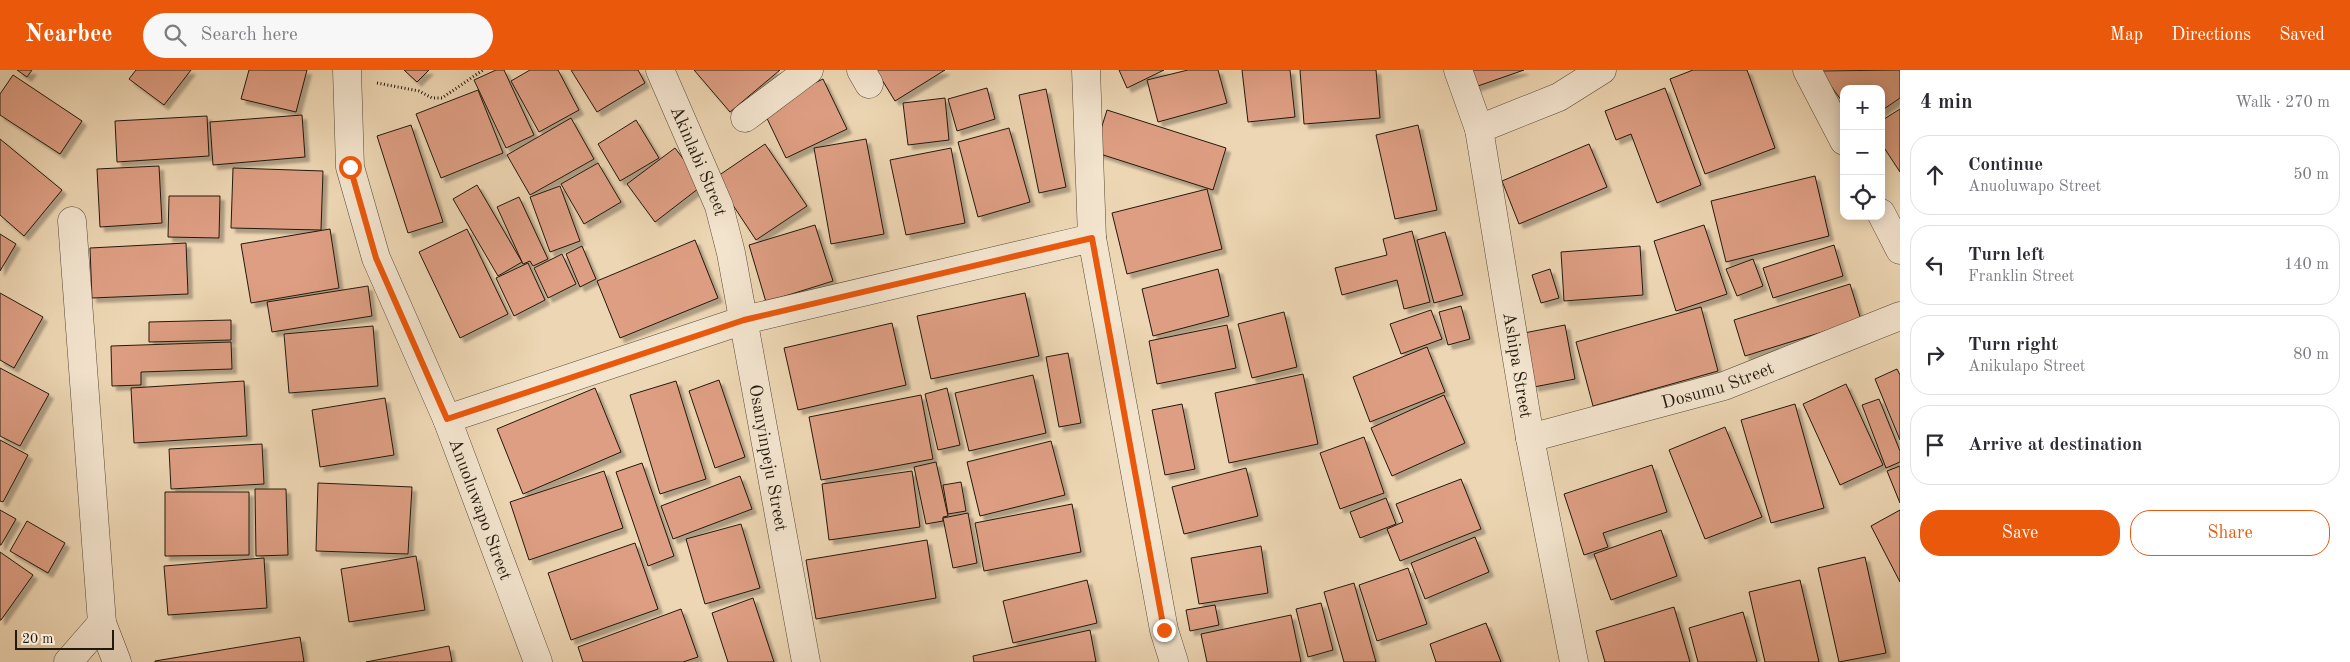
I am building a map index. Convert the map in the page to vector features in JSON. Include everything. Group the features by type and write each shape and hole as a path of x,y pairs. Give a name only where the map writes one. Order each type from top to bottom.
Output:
{"street":[{"name":"Akinlabi Street","path":"660,70 719,206 731,252"},
{"path":"745,118 809,70"},
{"path":"1086,70 1092,238 1164,630 1174,662"},
{"name":"Ashipa Street","path":"1458,70 1479,129 1530,438 1574,662"},
{"path":"1479,129 1559,97 1602,70"},
{"path":"1807,70 1840,133"},
{"name":"Anuoluwapo Street","path":"347,73 350,167 376,258 447,419 538,662"},
{"path":"1885,220 1900,250"},
{"path":"72,221 102,623 117,662"},
{"path":"447,419 744,320 1092,238"},
{"name":"Osanyinpeju Street","path":"731,252 806,662"},
{"name":"Dosumu Street","path":"1530,438 1724,386 1900,316"},
{"path":"68,662 102,623"}],"path":[{"path":"347,73 419,91 432,98 442,98 483,70"}],"building":[{"path":"17,70 32,70 27,77"},
{"path":"136,70 191,70 164,105 129,79"},
{"path":"249,70 307,70 296,112 241,99"},
{"path":"404,70 429,70 417,82"},
{"path":"496,70 504,70 534,135 506,148 474,80"},
{"path":"530,70 558,70 579,110 539,132 511,81"},
{"path":"571,70 638,70 645,83 597,112"},
{"path":"694,70 780,70 730,112"},
{"path":"876,70 945,70 895,101"},
{"path":"1119,70 1164,70 1127,88"},
{"path":"1188,70 1218,70 1227,103 1158,122 1147,80"},
{"path":"1242,70 1290,70 1295,117 1248,122"},
{"path":"1300,70 1376,70 1380,118 1304,124"},
{"path":"1469,70 1524,70 1475,87"},
{"path":"1693,70 1747,70 1775,148 1705,174 1670,79"},
{"path":"1900,70 1900,98 1885,108 1885,85 1840,85 1840,98 1820,71"},
{"path":"13,75 82,121 60,154 0,115 0,94"},
{"path":"823,79 847,129 786,158 762,108"},
{"path":"987,88 995,119 957,131 948,99"},
{"path":"1665,88 1701,185 1657,203 1631,134 1616,140 1605,111"},
{"path":"1046,89 1066,187 1039,193 1019,95"},
{"path":"478,90 503,153 441,178 416,114"},
{"path":"945,98 949,140 908,145 903,103"},
{"path":"1900,109 1900,172 1885,149 1885,118"},
{"path":"1107,110 1226,148 1213,190 1094,152"},
{"path":"302,115 305,157 213,165 210,122"},
{"path":"207,116 209,156 117,162 115,121"},
{"path":"571,118 594,159 530,195 507,155"},
{"path":"636,120 659,158 620,181 598,144"},
{"path":"411,125 443,222 408,233 377,136"},
{"path":"1418,125 1437,210 1395,219 1376,135"},
{"path":"1009,128 1030,202 978,217 958,142"},
{"path":"0,139 62,190 24,236 0,215"},
{"path":"866,139 884,234 831,244 814,148"},
{"path":"765,144 807,206 756,240 715,178"},
{"path":"1589,144 1607,187 1519,224 1502,181"},
{"path":"675,148 703,185 655,222 627,184"},
{"path":"951,148 965,223 906,235 890,160"},
{"path":"598,163 621,202 584,224 561,184"},
{"path":"159,166 162,223 100,227 97,169"},
{"path":"233,168 323,171 321,230 231,228"},
{"path":"1815,176 1829,236 1726,262 1711,201"},
{"path":"477,185 522,262 498,276 453,199"},
{"path":"560,186 580,241 550,252 530,197"},
{"path":"1207,189 1222,249 1127,274 1112,213"},
{"path":"169,196 220,196 219,238 168,237"},
{"path":"519,197 548,259 533,266 530,261 523,264 497,207"},
{"path":"815,225 833,281 766,302 749,245"},
{"path":"1704,225 1727,294 1676,311 1654,241"},
{"path":"330,229 339,288 251,303 241,244"},
{"path":"467,229 508,314 460,338 419,252"},
{"path":"1412,231 1430,302 1404,309 1397,280 1342,295 1335,268 1387,255 1383,239"},
{"path":"1445,232 1463,295 1434,303 1417,240"},
{"path":"0,234 16,244 0,271"},
{"path":"695,240 718,298 620,338 597,281"},
{"path":"186,243 188,294 92,298 90,248"},
{"path":"1834,245 1843,276 1773,298 1763,268"},
{"path":"582,246 596,279 580,287 566,254"},
{"path":"1640,246 1643,295 1564,301 1561,252"},
{"path":"562,254 576,284 548,298 534,268"},
{"path":"1753,259 1763,286 1737,296 1726,269"},
{"path":"528,263 545,300 514,316 496,278"},
{"path":"1218,269 1229,316 1153,336 1142,289"},
{"path":"1550,269 1559,298 1541,303 1532,275"},
{"path":"1850,284 1861,320 1745,356 1734,320"},
{"path":"368,286 372,316 272,332 267,302"},
{"path":"0,293 43,317 14,368 0,360"},
{"path":"1025,293 1039,356 931,379 917,316"},
{"path":"1461,306 1470,339 1448,345 1439,312"},
{"path":"1701,307 1718,371 1593,406 1576,342"},
{"path":"1431,310 1442,339 1401,354 1390,324"},
{"path":"1284,312 1297,367 1252,378 1238,324"},
{"path":"231,320 231,340 149,342 149,322"},
{"path":"892,323 906,385 798,410 784,348"},
{"path":"1227,325 1236,368 1157,384 1149,341"},
{"path":"1565,325 1575,379 1534,387 1524,333"},
{"path":"373,326 378,386 289,393 284,334"},
{"path":"231,342 232,369 141,372 141,385 112,386 111,346"},
{"path":"1427,347 1445,392 1370,422 1353,377"},
{"path":"1068,353 1081,423 1059,427 1046,357"},
{"path":"0,368 49,394 20,446 0,436"},
{"path":"1897,369 1900,375 1900,440 1875,379"},
{"path":"1303,374 1318,444 1229,463 1215,393"},
{"path":"1033,375 1046,433 969,451 955,393"},
{"path":"719,380 745,457 715,468 689,391"},
{"path":"244,381 247,436 134,443 131,388"},
{"path":"676,381 706,479 660,494 630,395"},
{"path":"1846,384 1883,465 1840,485 1803,404"},
{"path":"595,388 621,452 523,494 497,429"},
{"path":"947,388 960,445 938,450 925,394"},
{"path":"921,395 933,459 821,480 809,417"},
{"path":"1444,395 1465,443 1392,476 1371,428"},
{"path":"385,398 394,455 320,467 312,410"},
{"path":"1879,399 1900,451 1900,462 1886,468 1862,405"},
{"path":"1182,404 1195,469 1165,475 1152,410"},
{"path":"1795,404 1824,508 1771,523 1741,420"},
{"path":"1725,427 1762,517 1705,539 1669,450"},
{"path":"1364,437 1384,493 1340,509 1320,453"},
{"path":"0,440 28,455 3,502 0,501"},
{"path":"1051,441 1065,495 980,516 967,462"},
{"path":"262,444 264,484 171,489 169,449"},
{"path":"936,462 948,516 943,517 943,521 926,524 914,467"},
{"path":"642,463 674,556 648,566 616,472"},
{"path":"1652,465 1667,512 1603,533 1608,547 1584,555 1564,494"},
{"path":"1900,466 1900,503 1887,471"},
{"path":"1246,468 1258,516 1184,534 1172,487"},
{"path":"604,471 623,528 529,560 510,502"},
{"path":"912,471 920,527 829,540 822,484"},
{"path":"740,476 752,509 673,539 661,506"},
{"path":"1461,479 1481,529 1400,561 1387,529 1403,522 1396,504"},
{"path":"961,482 966,511 948,514 943,485"},
{"path":"318,483 412,487 408,554 316,551"},
{"path":"255,489 286,489 288,555 256,556"},
{"path":"165,492 249,492 249,555 165,556"},
{"path":"1386,498 1396,524 1360,538 1350,512"},
{"path":"1072,504 1081,552 984,571 975,523"},
{"path":"0,510 16,519 1,545 0,545"},
{"path":"1900,510 1900,582 1871,526"},
{"path":"968,513 977,563 953,568 943,518"},
{"path":"27,521 65,543 48,573 10,551"},
{"path":"741,524 760,588 705,604 686,539"},
{"path":"1661,530 1677,576 1611,600 1594,554"},
{"path":"1475,537 1489,572 1425,599 1411,563"},
{"path":"927,540 936,598 816,619 806,560"},
{"path":"635,543 658,609 571,640 548,573"},
{"path":"1261,546 1268,593 1199,604 1191,558"},
{"path":"0,552 33,575 1,620 0,620"},
{"path":"416,556 425,610 349,622 341,569"},
{"path":"1865,557 1886,653 1839,662 1818,568"},
{"path":"264,558 267,608 168,615 164,566"},
{"path":"1408,568 1427,624 1377,641 1359,585"},
{"path":"1087,580 1097,623 1013,643 1003,601"},
{"path":"1800,580 1819,662 1765,662 1749,592"},
{"path":"1354,583 1376,662 1344,662 1324,592"},
{"path":"753,598 774,662 728,662 712,613"},
{"path":"1321,603 1333,650 1308,657 1296,609"},
{"path":"1215,605 1219,625 1190,631 1186,610"},
{"path":"1674,607 1690,662 1605,662 1596,631"},
{"path":"681,609 698,657 683,662 583,662 578,647"},
{"path":"1743,612 1757,662 1698,662 1689,628"},
{"path":"1291,615 1301,662 1207,662 1201,634"},
{"path":"1486,623 1501,662 1436,662 1430,644"},
{"path":"1090,630 1096,662 974,662 973,656"},
{"path":"300,637 304,662 155,662 155,661"},
{"path":"449,646 452,662 366,662"}],"route":[{"path":"350,167 376,258 447,419 744,320 1092,238 1164,630"}]}
